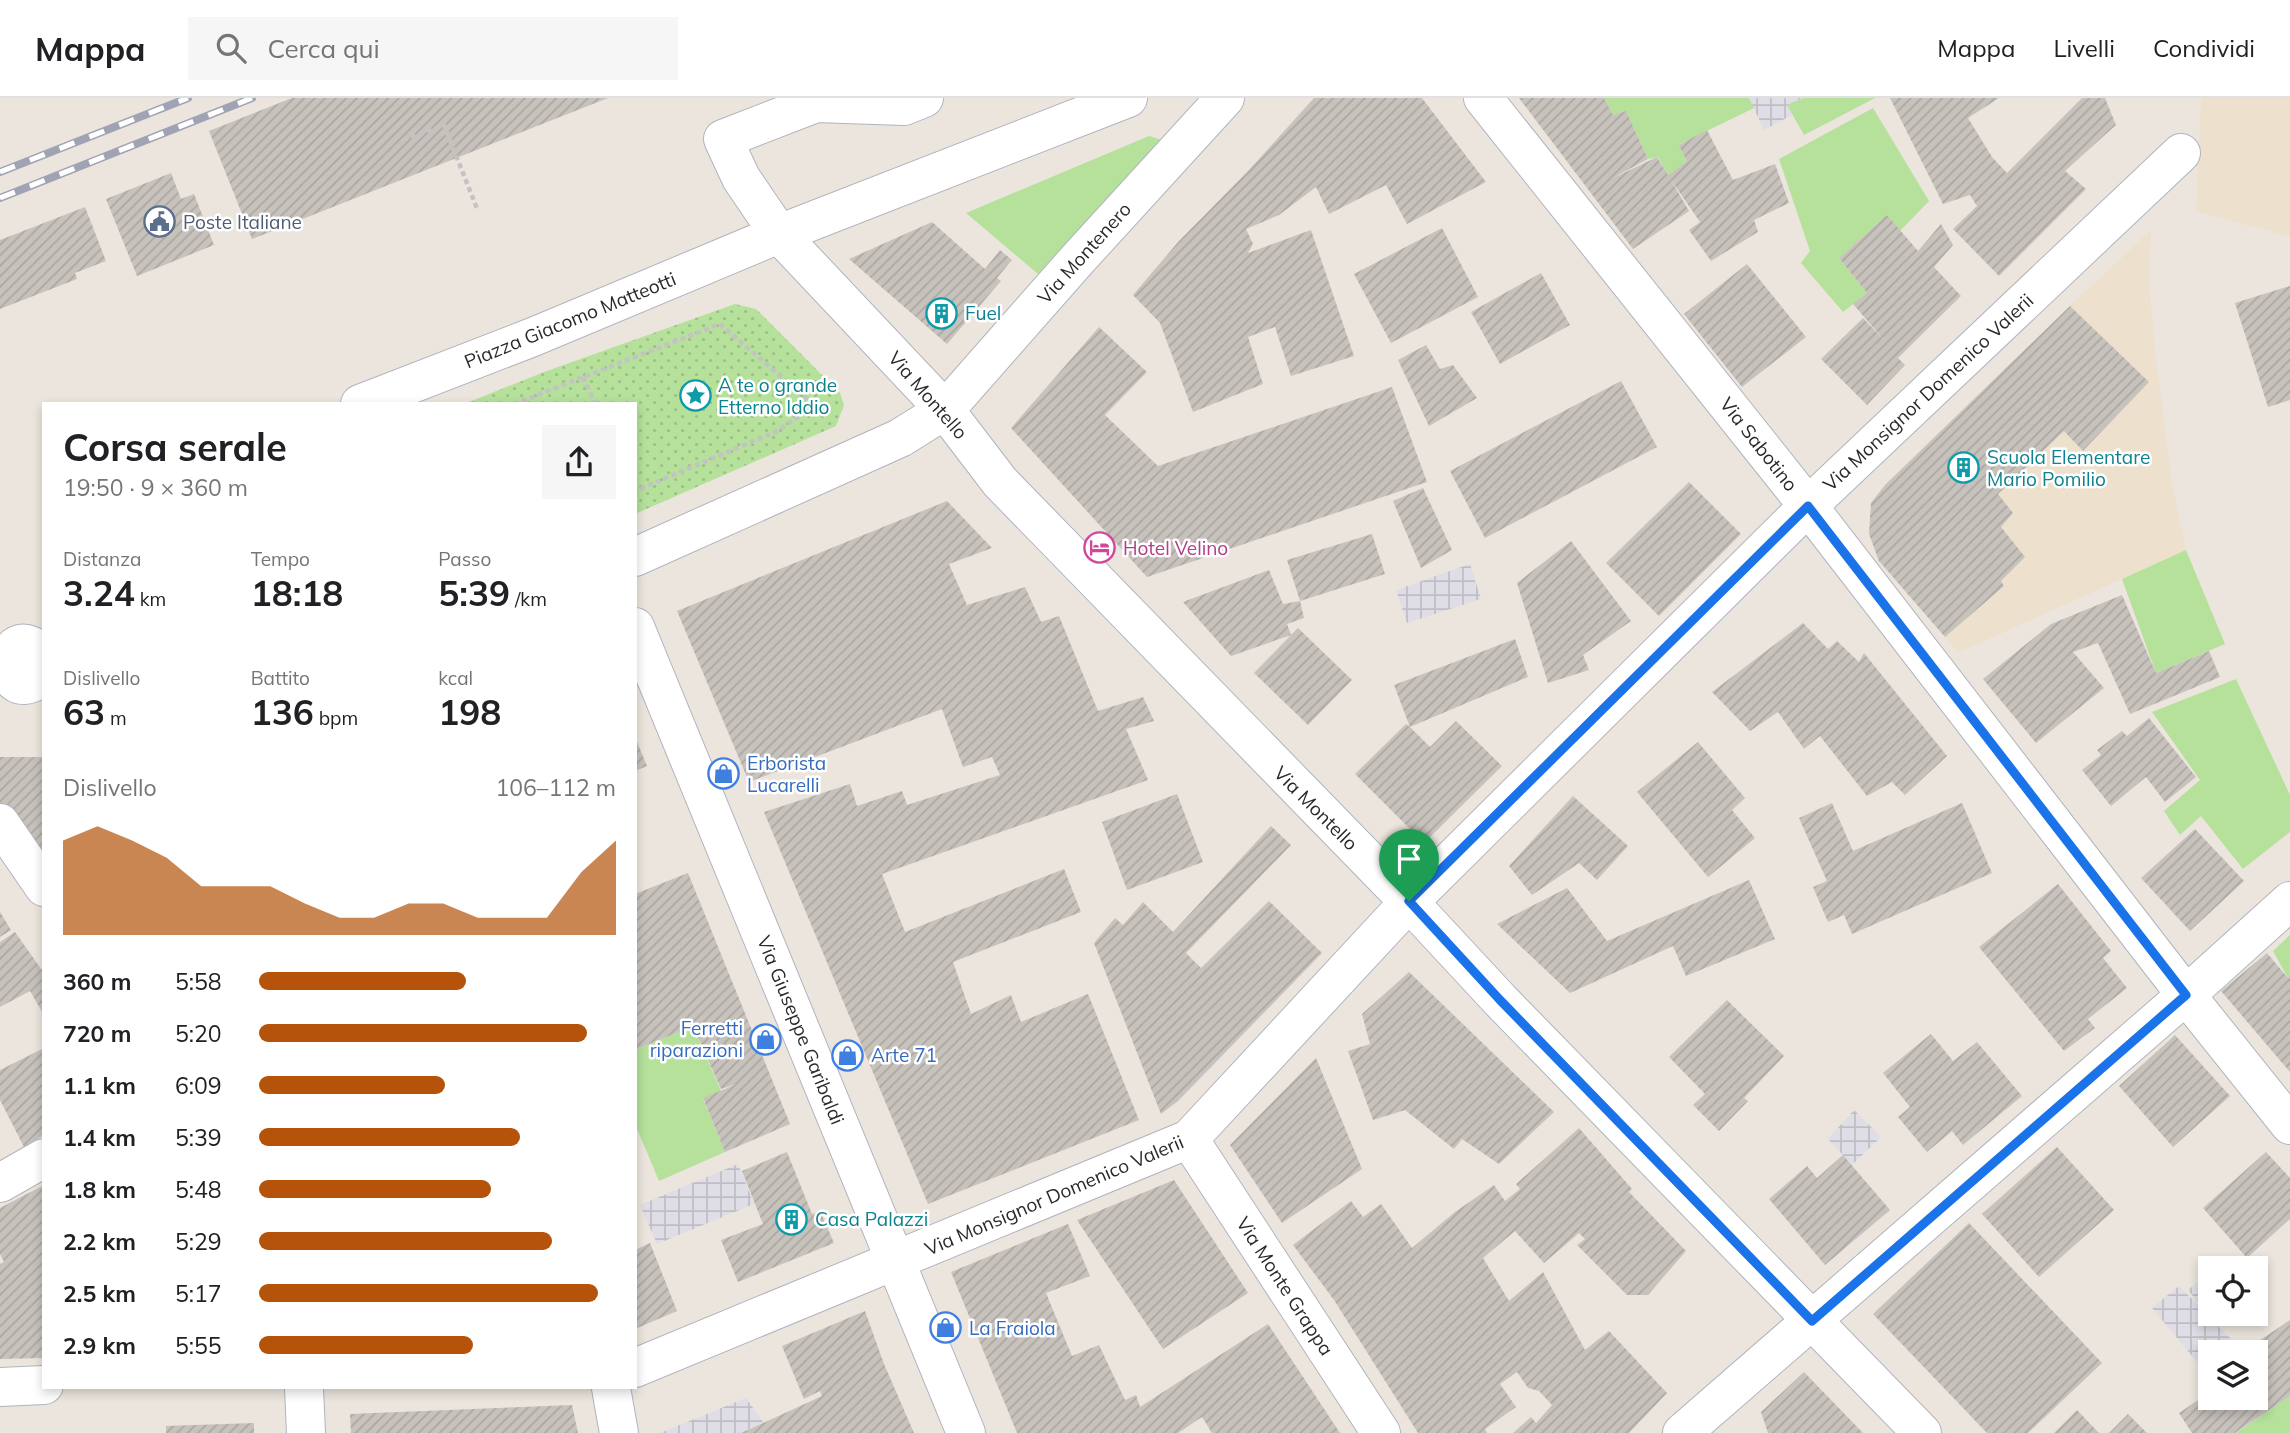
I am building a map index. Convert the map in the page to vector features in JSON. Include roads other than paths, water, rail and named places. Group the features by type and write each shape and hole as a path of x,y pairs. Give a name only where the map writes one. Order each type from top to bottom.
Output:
{"street":[{"path":"819,101 904,106 924,98"},
{"path":"779,234 1128,98"},
{"name":"Via Montenero","path":"945,410 1225,98"},
{"name":"Via Sabotino","path":"1483,98 1808,506 2186,995 2290,1125"},
{"name":"Via Montello","path":"819,101 723,139 741,178 779,234 945,410 1000,482 1922,1433"},
{"name":"Via Monsignor Domenico Valerii","path":"637,1367 1189,1139 1409,901 1808,506 2181,153"},
{"name":"Piazza Giacomo Matteotti","path":"365,402 533,337 779,234"},
{"path":"637,556 900,438 945,410"},
{"name":"Via Giuseppe Garibaldi","path":"637,632 966,1433"},
{"path":"0,823 42,884"},
{"path":"1682,1433 2186,995 2290,901"},
{"name":"Via Monte Grappa","path":"1189,1139 1381,1433"},
{"path":"0,1183 42,1159"},
{"path":"0,1387 42,1385"},
{"path":"304,1389 306,1433"},
{"path":"611,1389 619,1433"}],"railway":[{"path":"0,172 188,98"},
{"path":"0,198 252,98"}],"place":[{"name":"Poste Italiane","path":"160,222"},
{"name":"Fuel","path":"942,313"},
{"name":"A te o grande Etterno Iddio","path":"695,396"},
{"name":"Scuola Elementare Mario Pomilio","path":"1964,468"},
{"name":"Hotel Velino","path":"1100,548"},
{"name":"Erborista Lucarelli","path":"724,774"},
{"name":"Ferretti riparazioni","path":"766,1039"},
{"name":"Arte 71","path":"848,1055"},
{"name":"Casa Palazzi","path":"792,1219"},
{"name":"La Fraiola","path":"946,1328"}]}
